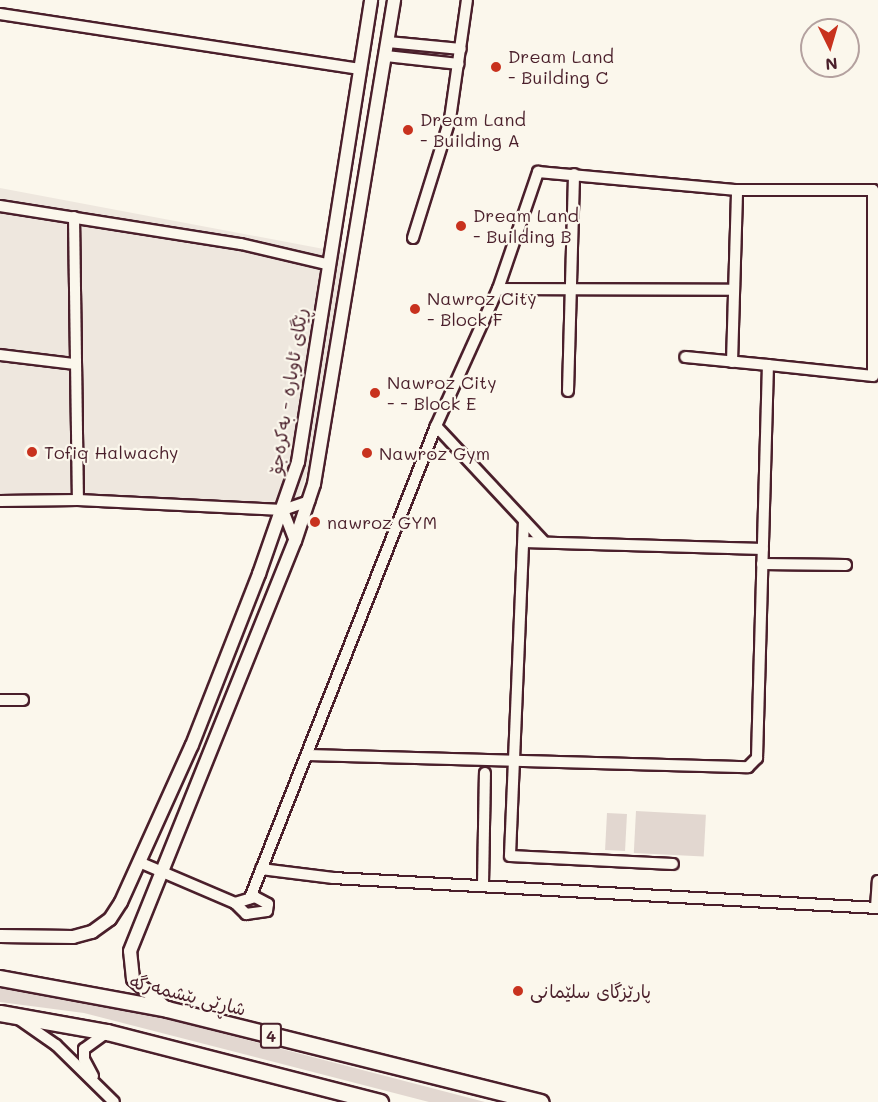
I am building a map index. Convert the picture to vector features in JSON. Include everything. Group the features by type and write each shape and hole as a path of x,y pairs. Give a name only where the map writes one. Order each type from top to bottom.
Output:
{"highway":[{"name":"شاڕێی پێشمەرگە","path":"0,978 167,1009 541,1102"},
{"name":"4","path":"6,1014 107,1032 380,1102"}],"main road":[{"name":"ڕێگای ئاوبارە - بەکرەجۆ","path":"0,936 82,935 101,927 121,902 192,745 271,544 294,478 326,264 371,0"},
{"path":"167,1009 138,986 129,965 135,936 164,872 293,547 314,484 394,0"},
{"path":"294,478 303,485 314,484"},
{"path":"271,544 293,547"}],"street":[{"path":"413,238 450,119 467,0"},
{"path":"0,14 360,69"},
{"path":"388,42 461,49"},
{"path":"386,56 459,64"},
{"path":"236,903 250,898 436,426 498,289 538,172 737,190 873,190 873,376 685,357"},
{"path":"568,391 574,174"},
{"path":"732,362 737,190"},
{"path":"0,206 241,244 326,264"},
{"path":"74,217 74,364 78,500"},
{"path":"498,289 571,287 734,290"},
{"path":"0,355 74,364"},
{"path":"308,755 748,767 757,758 768,365"},
{"path":"436,426 544,542"},
{"path":"0,501 78,500 283,510 309,501"},
{"path":"283,510 293,547"},
{"path":"524,520 510,856 673,864"},
{"path":"524,542 763,549"},
{"path":"762,564 846,565"},
{"path":"0,700 23,700"},
{"path":"483,885 485,773"},
{"path":"139,862 236,903 250,916 267,908 250,898"},
{"path":"261,869 333,878 877,908 878,881"},
{"path":"6,1014 56,1045 110,1101"},
{"path":"98,1087 84,1054 90,1041 107,1032"}],"shaded area":[{"path":"0,188 345,253 311,461 294,512 114,502 0,502"},
{"path":"636,811 706,815 704,857 634,853"},
{"path":"607,813 627,814 625,851 605,850"},
{"path":"0,987 82,997 485,1102 429,1102 84,1013 0,1002"}],"place":[{"name":"Dream Land - Building C","path":"496,67"},
{"name":"Dream Land - Building A","path":"408,130"},
{"name":"Dream Land - Building B","path":"461,226"},
{"name":"Nawroz City - Block F","path":"415,309"},
{"name":"Nawroz City - - Block E","path":"375,393"},
{"name":"Tofiq Halwachy","path":"32,452"},
{"name":"Nawroz Gym","path":"367,453"},
{"name":"nawroz GYM","path":"315,522"},
{"name":"پارێزگای سلێمانی","path":"518,991"}]}
